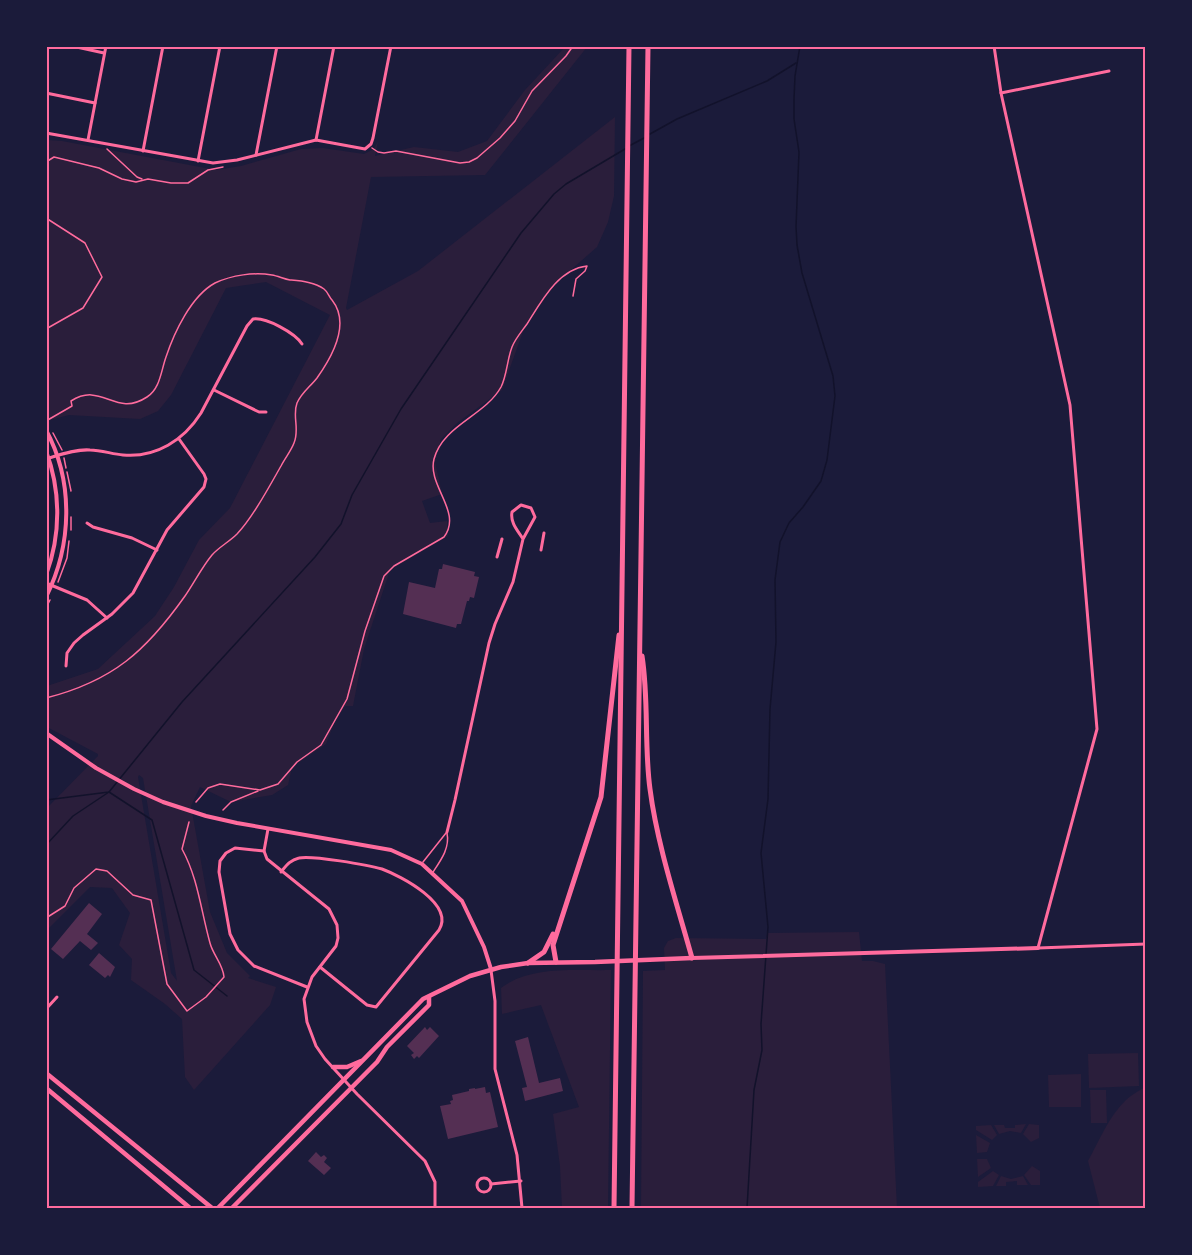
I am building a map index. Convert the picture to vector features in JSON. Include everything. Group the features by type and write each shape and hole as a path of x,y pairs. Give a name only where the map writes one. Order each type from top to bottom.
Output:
{"highway":[{"path":"614,1209 629,46"},
{"path":"632,1209 648,46"},
{"path":"528,963 544,952 550,942 602,797 622,613"},
{"path":"639,638 645,676 646,743 651,797 692,958"},
{"path":"556,962 553,945 576,874"}],"main road":[{"path":"218,1209 423,999 450,985 491,969 528,963 692,958"},
{"path":"232,1209 429,1005 429,997"},
{"path":"333,1067 347,1067 363,1060"},
{"path":"46,1072 212,1209"},
{"path":"46,1088 190,1209"}],"street":[{"path":"72,46 104,53"},
{"path":"88,140 106,46"},
{"path":"143,151 163,46"},
{"path":"198,161 220,46"},
{"path":"256,155 277,46"},
{"path":"316,140 334,46"},
{"path":"46,133 198,161 223,163 316,140 360,149 370,146 374,138 391,46"},
{"path":"994,46 1001,93 1070,405 1097,729 1038,948"},
{"path":"1001,93 1109,71"},
{"path":"46,93 95,103"},
{"path":"49,458 92,450 137,455 157,450 179,440 197,420 246,326 253,319 264,320 297,337 302,344"},
{"path":"213,390 260,412 266,412"},
{"path":"46,430 58,455 65,492 66,523 61,560 46,597"},
{"path":"66,666 67,653 83,634 107,618 133,593 170,526 206,482 204,474 179,440"},
{"path":"46,451 55,482 58,516 54,552 46,575"},
{"path":"447,832 489,643 513,582 523,539 535,518 531,508 521,505 512,512 511,517 523,539"},
{"path":"87,523 93,527 132,538 157,550"},
{"path":"541,550 544,533"},
{"path":"497,557 502,539"},
{"path":"46,583 87,600 107,618"},
{"path":"46,734 87,763 163,802 206,816 391,850 422,864 462,901 484,947 491,969 495,1001 495,1069 517,1155 522,1209"},
{"path":"268,829 264,851 269,861 329,909 336,921 339,933 330,955 307,987 304,1004 309,1029 318,1051 425,1161 435,1182 435,1209"},
{"path":"264,851 235,848 226,853 220,861 219,872 231,938 241,954 254,966 307,987"},
{"path":"281,872 289,862 301,857 376,868 412,884 433,902 441,913 443,922 439,930 381,1003 375,1007 367,1005 320,967"},
{"path":"692,958 1146,944"},
{"path":"46,1009 57,997"},
{"path":"484,1178 488,1179 491,1184 489,1190 486,1191 480,1190 478,1186 479,1180 484,1178"},
{"path":"491,1184 521,1181"}],"lane":[{"path":"422,864 447,832"},
{"path":"432,873 442,858 448,841 447,832"}],"path":[{"path":"370,146 384,153 396,152 460,163 469,162 500,138 515,122 532,91 573,46"},
{"path":"107,149 137,177 171,183 188,183 208,170 230,165"},
{"path":"46,162 54,157 99,168 122,179 136,182 143,179"},
{"path":"46,218 85,243 102,277 83,308 46,329"},
{"path":"223,810 231,802 278,784 297,762 321,744 347,699 365,631 384,576 394,566 444,537 449,530 447,506 436,481 433,462 439,446 459,426 488,404 502,386 512,346 544,297 567,273 587,266 576,279 573,296"},
{"path":"46,421 72,406 71,401 82,395 105,398 123,405 134,404 149,396 156,389 172,340 181,321 205,291 219,282 252,274 308,282 324,289 339,310 341,323 337,341 317,378 304,391 296,405 294,416 297,432 294,442 266,493 243,526 232,539 213,554 162,627 136,653 95,682 46,698"},
{"path":"196,802 208,788 220,784 260,790"},
{"path":"46,918 65,906 74,888 96,869 107,871 133,895 151,900 167,984 187,1011 206,997 225,977 224,969 211,946 192,867 182,849 189,822"}],"shaded area":[{"path":"565,47 587,47 485,175 371,177 347,310 418,271 615,117 614,196 608,222 597,247 556,283 525,326 502,390 457,423 441,439 435,462 442,494 422,501 430,523 447,521 448,536 390,570 364,649 353,706 345,706 335,721 326,744 292,767 288,785 272,795 231,802 200,787 191,806 210,912 227,953 250,976 248,978 276,987 270,1005 194,1090 185,1077 182,1019 131,980 132,959 119,945 130,913 112,888 90,887 47,930 47,808 98,754 47,727 47,686 98,669 155,616 174,587 199,540 230,508 330,315 266,282 226,288 171,395 158,411 140,419 69,415 50,420 46,414 47,140 216,170 241,166 301,149 323,148 364,154 374,149 378,141 375,156 414,147 458,152 487,141 525,90","holes":["139,775 143,778 177,981 171,973 138,777"]},
{"path":"859,932 862,961 885,964 897,1208 641,1208 643,971 665,970 664,948 668,941 676,938 766,939 768,933"},
{"path":"611,970 608,1208 562,1208 560,1166 553,1114 579,1107 541,1005 502,1014 501,988 539,972"},
{"path":"1138,1053 1139,1086 1089,1088 1088,1054"},
{"path":"1081,1074 1081,1107 1049,1107 1048,1075"},
{"path":"1145,1087 1145,1208 1100,1208 1088,1161 1114,1113 1128,1098"},
{"path":"1090,1090 1106,1090 1107,1123 1091,1123"},
{"path":"1026,1124 1021,1133 1010,1131 999,1134 994,1125 1015,1128 1015,1125"},
{"path":"1029,1124 1039,1125 1039,1138 1031,1142 1023,1134"},
{"path":"991,1125 997,1135 992,1140 976,1130 976,1126"},
{"path":"976,1135 990,1143 987,1152 977,1153"},
{"path":"977,1159 987,1159 991,1168 978,1177"},
{"path":"1032,1166 1040,1171 1040,1185 1031,1185 1024,1175"},
{"path":"993,1171 999,1175 993,1186 978,1187 978,1182"},
{"path":"1001,1176 1011,1179 1023,1176 1028,1185 1017,1185 1017,1181 1006,1182 1006,1186 996,1186"}],"building":[{"path":"443,564 475,572 474,576 479,577 474,598 470,597 467,601 461,624 457,624 456,628 403,614 409,582 435,588 439,569 442,569"},
{"path":"89,903 102,914 87,934 98,943 91,950 80,941 63,959 51,949"},
{"path":"99,953 115,967 110,977 108,975 105,978 89,965"},
{"path":"425,1027 427,1030 430,1027 439,1036 419,1058 417,1056 414,1059 411,1055 414,1053 407,1046"},
{"path":"528,1037 539,1083 560,1078 563,1091 525,1101 522,1088 527,1087 515,1041"},
{"path":"485,1087 486,1093 490,1092 498,1127 448,1139 440,1106 451,1104 452,1095 469,1091 469,1089"},
{"path":"316,1152 321,1157 324,1155 327,1158 324,1162 331,1168 324,1175 308,1161"}],"waterway":[{"path":"747,1208 754,1090 762,1050 761,1024 768,927 761,853 768,799 770,709 776,642 775,580 780,542 789,523 821,481 827,460 835,396 833,376 802,273 797,245 799,152 794,119 794,99 800,46"},
{"path":"650,134 677,119 767,81 796,63"},
{"path":"629,146 646,137"},
{"path":"46,800 109,792 182,702 315,557 341,524 352,495 401,409 521,233 554,194 566,184 625,149"},
{"path":"46,845 73,816 109,792 152,820 194,970 227,996"}]}
